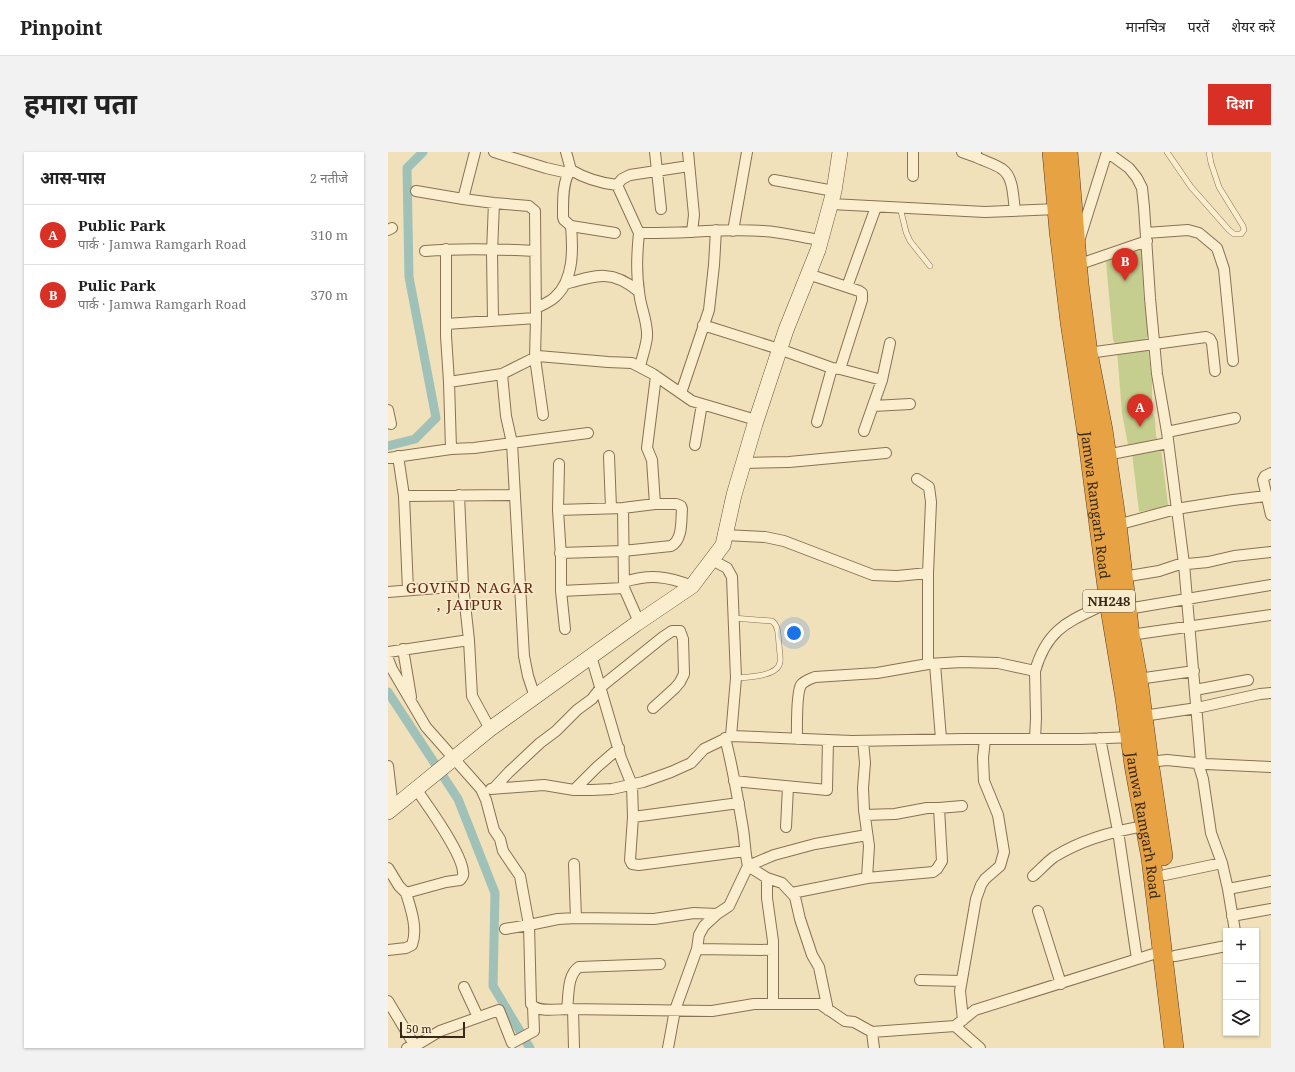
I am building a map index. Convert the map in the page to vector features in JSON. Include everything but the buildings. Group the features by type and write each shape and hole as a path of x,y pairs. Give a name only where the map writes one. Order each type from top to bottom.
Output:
{"highway":[{"name":"Jamwa Ramgarh Road","path":"1052,152 1070,322 1087,434 1109,602 1125,698 1149,762 1165,875 1174,1048"},
{"name":"Jamwa Ramgarh Road","path":"1068,152 1076,258 1088,353 1117,525 1130,635 1143,716 1138,736 1145,826 1187,1048"}],"street":[{"path":"462,199 475,152"},
{"path":"494,152 546,168 570,172 597,182 617,186"},
{"path":"566,152 570,172 564,197 564,220 571,226 615,233"},
{"path":"655,152 662,209"},
{"path":"688,152 694,215 692,232"},
{"path":"733,230 747,152"},
{"path":"390,810 490,730 591,656 692,586 723,545 743,463 756,420 779,349 820,240 832,197 840,152"},
{"path":"913,152 913,176"},
{"path":"962,152 976,155 1002,169 1007,174 1010,179 1015,211"},
{"path":"1076,258 1107,152 1129,168 1137,178 1142,188 1157,374 1167,432 1184,564 1197,708 1200,763 1212,833 1222,863 1228,888 1234,928"},
{"path":"617,186 626,177 689,166"},
{"path":"774,180 832,197 876,207 985,212 1057,209"},
{"path":"617,186 639,233 636,256 638,291 646,321 647,337 640,367"},
{"path":"416,191 462,199 529,206 532,207 536,214 535,358 543,415"},
{"path":"493,321 492,248 494,203"},
{"path":"847,287 876,207"},
{"path":"446,324 493,321 536,313 555,297 565,284 571,263 571,226"},
{"path":"681,393 709,310 716,230"},
{"path":"639,233 716,230 763,231 820,240"},
{"path":"1076,258 1146,237 1188,230 1198,233 1216,248 1224,269 1233,361"},
{"path":"425,251 492,248 535,251"},
{"path":"446,249 446,336 451,449"},
{"path":"808,274 862,293 862,300 817,422"},
{"path":"565,284 593,276 609,276 618,278 630,284 638,291"},
{"path":"704,325 836,368 882,380"},
{"path":"1088,353 1206,337 1210,339 1212,343 1215,371"},
{"path":"864,430 882,380 890,343"},
{"path":"449,382 502,374 538,356 632,363 656,376 692,401 756,420"},
{"path":"502,374 506,416 512,443 524,656 528,676 535,697"},
{"path":"655,504 652,460 647,448 656,376"},
{"path":"695,445 702,404"},
{"path":"873,406 910,404"},
{"path":"388,410 391,424"},
{"path":"1167,432 1236,418"},
{"path":"408,590 404,496 393,457 588,433"},
{"path":"1106,455 1168,443"},
{"path":"743,463 789,462 886,453"},
{"path":"609,456 611,508"},
{"path":"559,464 558,510 561,591 565,629"},
{"path":"1271,473 1265,476 1263,480 1271,516"},
{"path":"917,479 929,487 931,497 928,573 931,664 941,739"},
{"path":"404,496 514,494"},
{"path":"459,495 463,586 469,640 472,696 490,730"},
{"path":"1117,525 1176,510 1266,496"},
{"path":"558,510 623,508 655,504 676,504 681,506 682,509 679,538 671,546 560,553"},
{"path":"623,508 624,585 639,622"},
{"path":"726,534 765,537 784,541 873,575 898,576 928,573"},
{"path":"1123,577 1159,571 1177,564 1208,562 1234,556 1271,552"},
{"path":"668,1048 676,1010 697,949 699,935 704,926 717,914 729,906 748,866 744,851 744,836 728,737 736,678 733,586 730,572 724,566 712,560"},
{"path":"561,591 624,585 637,578 664,577 692,586"},
{"path":"1127,610 1187,598 1271,585"},
{"path":"388,592 463,586"},
{"path":"1035,739 1035,671 1038,658 1046,642 1057,630 1069,622 1109,602"},
{"path":"1130,635 1271,615"},
{"path":"494,788 540,743 556,731 577,710 592,699 601,688 663,637 672,631 680,631 683,639 684,674 675,688 653,708"},
{"path":"388,652 469,640"},
{"path":"403,649 412,704"},
{"path":"591,656 618,748 632,785 633,817 630,860 632,864 638,865 744,851"},
{"path":"388,659 412,704 450,762 481,789 486,800 494,830 500,839 503,851 520,876 529,925 531,951 530,996 531,1004 533,1006 534,1031 512,1043 499,1010 440,1031 411,1047 388,1001"},
{"path":"797,738 799,694 801,684 815,677 877,673 931,664 962,662 998,663 1035,671"},
{"path":"1138,679 1194,671"},
{"path":"1195,690 1248,680"},
{"path":"1143,716 1197,708 1260,694 1271,693"},
{"path":"481,789 544,785 574,790 612,789 632,785 671,772 691,763 704,749 728,737 863,741 1100,738 1138,736"},
{"path":"1100,738 1118,831 1138,959"},
{"path":"980,1048 959,1023 960,991 976,899 985,879 1000,866 1004,852 998,816 984,781 983,758 985,739"},
{"path":"734,781 827,790 828,740"},
{"path":"863,741 865,763 863,788 869,846 867,878"},
{"path":"574,790 596,767 618,748"},
{"path":"1149,762 1167,760 1271,767"},
{"path":"388,766 390,810"},
{"path":"406,894 446,882 460,880 463,876 461,862 435,817 421,786"},
{"path":"786,827 788,787"},
{"path":"633,817 739,803"},
{"path":"865,816 895,814 927,808 962,806"},
{"path":"792,893 867,878 933,872 942,861 939,808"},
{"path":"1033,876 1053,858 1084,842 1118,831 1145,826"},
{"path":"748,866 774,855 815,844 867,835"},
{"path":"1165,875 1222,863"},
{"path":"574,864 576,918"},
{"path":"748,866 768,878 782,883 795,897 800,919 812,956 819,967 828,1010"},
{"path":"388,868 398,886 406,894 412,913 414,938 412,945 406,948 388,950"},
{"path":"768,878 767,898 773,950 773,1004"},
{"path":"1228,888 1271,881"},
{"path":"1232,916 1271,909"},
{"path":"1038,912 1061,984"},
{"path":"504,930 558,919 654,919 694,913 717,914"},
{"path":"533,1006 538,1009 712,1011 754,1004 820,1004 846,1021 854,1022 872,1032 959,1023 975,1010 1138,959 1169,953 1223,946"},
{"path":"697,949 773,950"},
{"path":"574,1048 570,1009 571,976 575,970 579,967 660,964"},
{"path":"920,980 962,981"},
{"path":"464,987 478,1017"},
{"path":"872,1032 874,1048"}],"lane":[{"path":"1167,152 1191,187 1229,230 1234,234 1239,235 1244,230 1243,226 1219,187 1209,152"},
{"path":"900,207 910,241 930,266"},
{"path":"733,618 772,621 778,630 780,663 777,669 770,673 736,678"}],"green space":[{"path":"1142,246 1141,252 1144,300 1150,335 1142,341 1116,346 1113,340 1106,262 1109,259"},
{"path":"1148,349 1152,380 1152,411 1155,418 1156,436 1161,449 1168,505 1139,512 1132,453 1129,450 1122,413 1117,351"}],"waterway":[{"path":"388,446 415,439 436,418 409,277 407,168 423,152"},
{"path":"388,692 458,799 495,893 493,986 530,1048"}],"place":[{"name":"Pulic Park","path":"1125,281"},
{"name":"Public Park","path":"1140,427"}],"district":[{"name":"GOVIND NAGAR , JAIPUR","path":"470,596"}]}
